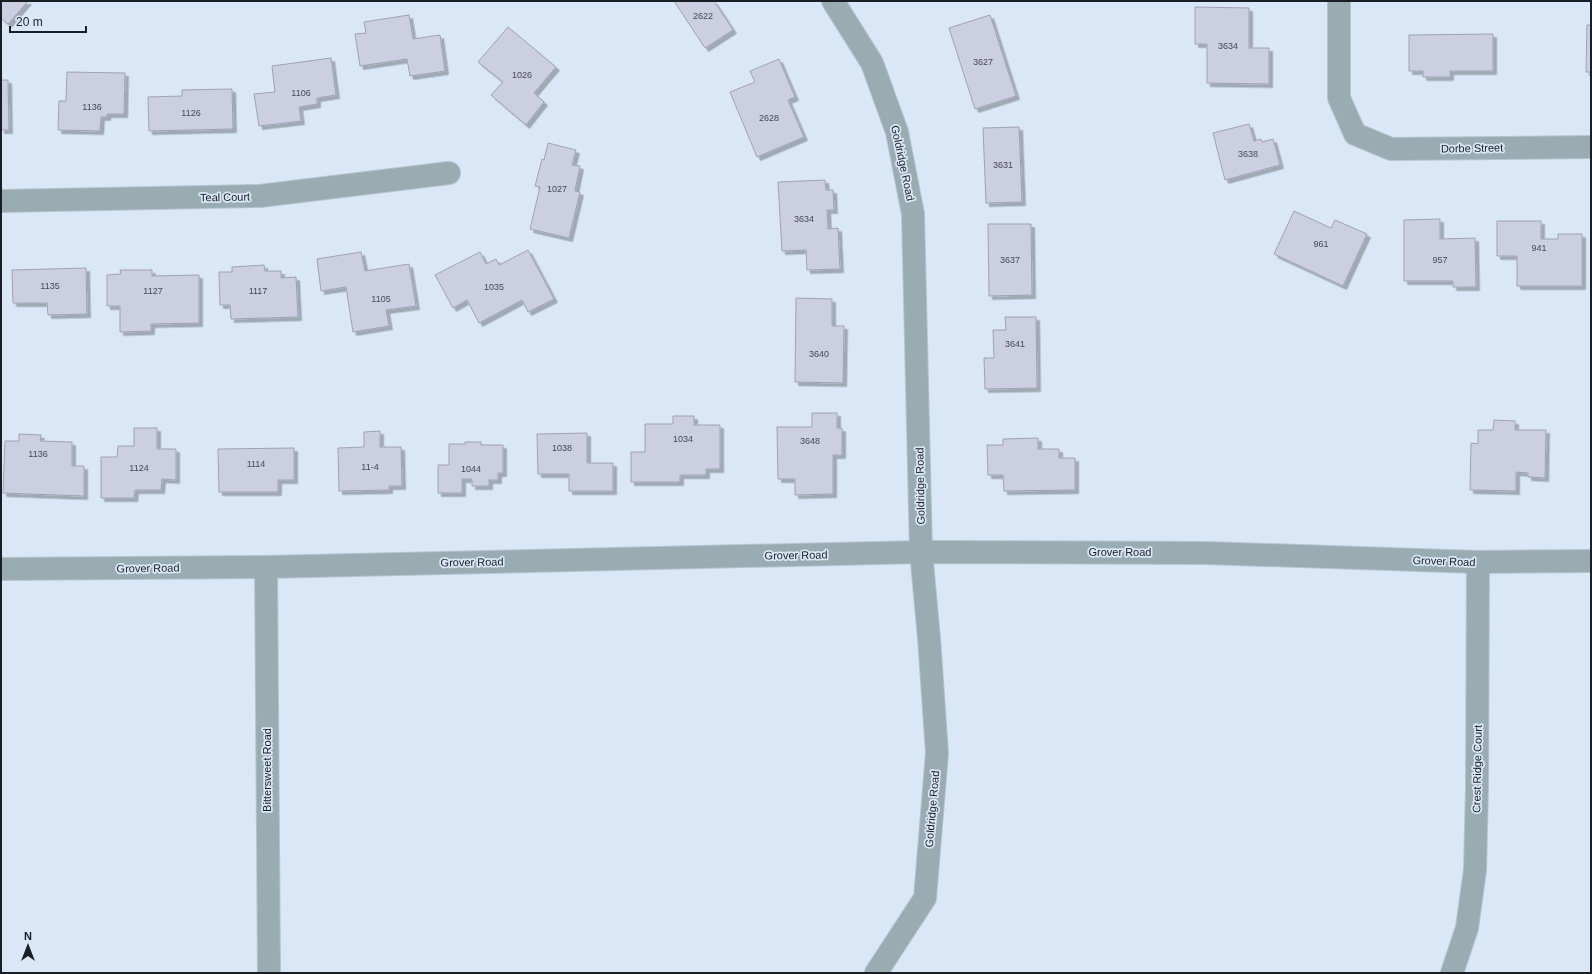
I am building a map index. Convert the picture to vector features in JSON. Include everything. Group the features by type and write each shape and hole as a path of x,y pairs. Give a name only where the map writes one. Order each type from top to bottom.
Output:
{"street":[{"name":"Goldridge Road","path":"833,1 872,63 897,132 914,214 921,552 930,638 937,752 925,898 876,973"},
{"name":"Dorbe Street","path":"1339,1 1338,98 1355,134 1391,149 1591,147"},
{"name":"Teal Court","path":"1,201 260,196 449,174"},
{"name":"Grover Road","path":"1,569 266,567 921,552 1206,553 1478,562 1591,561"},
{"name":"Crest Ridge Court","path":"1452,973 1467,928 1474,870 1477,789 1478,562"},
{"name":"Bittersweet Road","path":"266,567 269,973"}],"building":[{"path":"1,1 28,1 8,24 1,18"},
{"path":"674,1 714,1 733,30 705,48"},
{"path":"1195,7 1249,8 1249,48 1269,48 1269,84 1207,83 1207,44 1195,44"},
{"path":"409,15 413,39 440,35 445,71 410,76 407,59 360,66 355,34 366,33 364,22"},
{"path":"990,15 1016,96 975,109 949,28"},
{"path":"1587,25 1591,25 1591,72 1586,72"},
{"path":"508,27 556,67 534,93 544,102 526,125 491,95 503,82 478,62"},
{"path":"1493,34 1493,71 1450,71 1450,77 1423,77 1423,71 1409,71 1409,35"},
{"path":"331,58 336,95 317,98 317,104 299,107 301,121 259,126 254,94 275,92 272,66"},
{"path":"779,59 795,97 788,100 804,137 757,157 730,92 755,82 750,71"},
{"path":"67,72 125,73 124,114 107,114 107,117 101,117 100,131 58,130 59,101 66,101"},
{"path":"1,80 8,80 9,130 1,130"},
{"path":"232,89 233,129 149,131 148,97 182,96 182,90"},
{"path":"1249,124 1254,141 1261,139 1262,142 1273,139 1280,165 1225,180 1213,133"},
{"path":"1019,127 1022,202 986,203 983,128"},
{"path":"548,143 576,150 572,165 580,166 575,191 580,192 569,238 530,229 540,187 535,186"},
{"path":"825,180 826,190 833,190 834,210 827,210 828,229 838,228 840,269 807,270 806,250 782,251 778,182"},
{"path":"1294,211 1331,228 1335,220 1367,234 1343,286 1274,254"},
{"path":"1440,219 1440,239 1475,238 1476,287 1453,287 1453,281 1404,281 1404,220"},
{"path":"1497,221 1541,221 1541,239 1558,239 1558,234 1582,234 1582,286 1517,286 1517,256 1497,256"},
{"path":"988,224 1031,224 1032,295 989,296"},
{"path":"528,250 554,299 528,312 522,300 479,323 467,300 453,308 435,275 480,252 486,264 496,259 499,265"},
{"path":"361,252 365,271 409,264 416,306 386,310 389,326 353,332 346,287 321,291 317,259"},
{"path":"264,265 265,271 281,271 281,278 296,277 298,317 231,319 230,305 220,305 219,272 232,272 232,267"},
{"path":"86,268 87,314 48,315 47,303 13,303 12,270"},
{"path":"120,270 152,270 152,276 199,275 199,323 151,324 151,331 120,332 120,306 107,306 107,275 121,274"},
{"path":"796,298 832,299 832,326 844,326 843,383 795,382"},
{"path":"1005,317 1036,317 1037,388 985,389 984,358 994,358 993,330 1006,330"},
{"path":"812,413 837,413 837,428 842,428 842,455 833,455 833,494 795,495 795,479 778,479 777,427 812,427"},
{"path":"673,416 694,416 694,425 720,425 720,469 706,469 706,475 680,475 680,482 631,482 631,452 645,452 645,424 673,424"},
{"path":"1494,420 1515,421 1515,430 1546,430 1545,478 1528,477 1528,473 1516,472 1516,491 1470,490 1471,443 1478,444 1478,430 1493,430"},
{"path":"134,428 157,428 157,449 176,449 176,480 162,479 161,490 135,490 134,498 101,498 101,457 117,457 118,446 134,446"},
{"path":"380,431 380,447 401,447 402,486 389,486 389,490 339,491 338,448 364,447 364,432"},
{"path":"587,433 587,463 613,463 613,491 569,491 569,474 538,474 537,434"},
{"path":"19,434 41,435 40,441 72,442 72,466 84,466 84,496 3,493 5,441 19,441"},
{"path":"1038,438 1038,449 1059,449 1059,458 1075,458 1075,490 1004,491 1003,475 988,475 987,445 1003,445 1003,439"},
{"path":"465,442 481,442 481,445 503,445 503,473 498,473 498,480 489,480 489,486 472,486 472,479 462,479 462,493 438,493 438,465 449,465 449,444 465,444"},
{"path":"294,448 294,480 278,480 278,492 219,492 218,449"}]}
